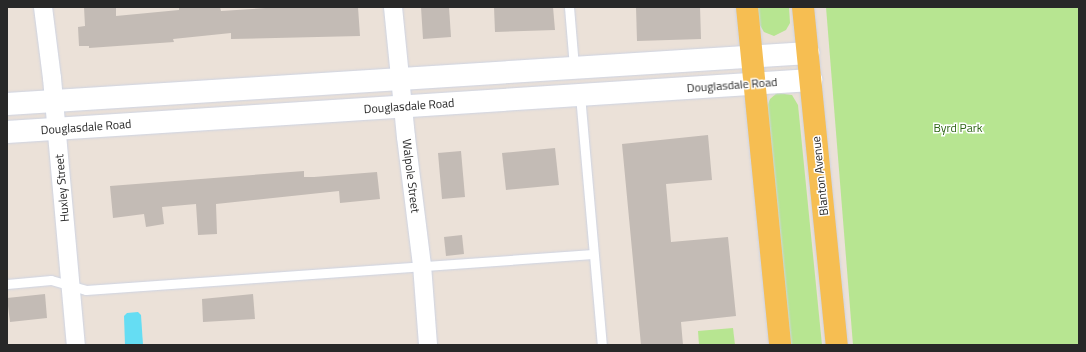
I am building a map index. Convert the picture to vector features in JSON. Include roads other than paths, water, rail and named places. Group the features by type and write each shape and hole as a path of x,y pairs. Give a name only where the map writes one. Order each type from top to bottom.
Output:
{"main road":[{"path":"747,7 780,345"},
{"name":"Blanton Avenue","path":"803,7 837,345"}],"street":[{"name":"Huxley Street","path":"43,7 57,129 76,345"},
{"name":"Walpole Street","path":"393,7 402,107 422,265 428,345"},
{"path":"7,104 808,53"},
{"name":"Douglasdale Road","path":"7,132 811,80"}],"lane":[{"path":"569,7 574,67"},
{"path":"580,95 602,345"},
{"path":"7,284 51,280 86,290 593,254"}],"water":[{"path":"138,312 141,315 143,345 125,345 124,316 127,313"}],"park label":[{"name":"Byrd Park","path":"958,128"}]}
